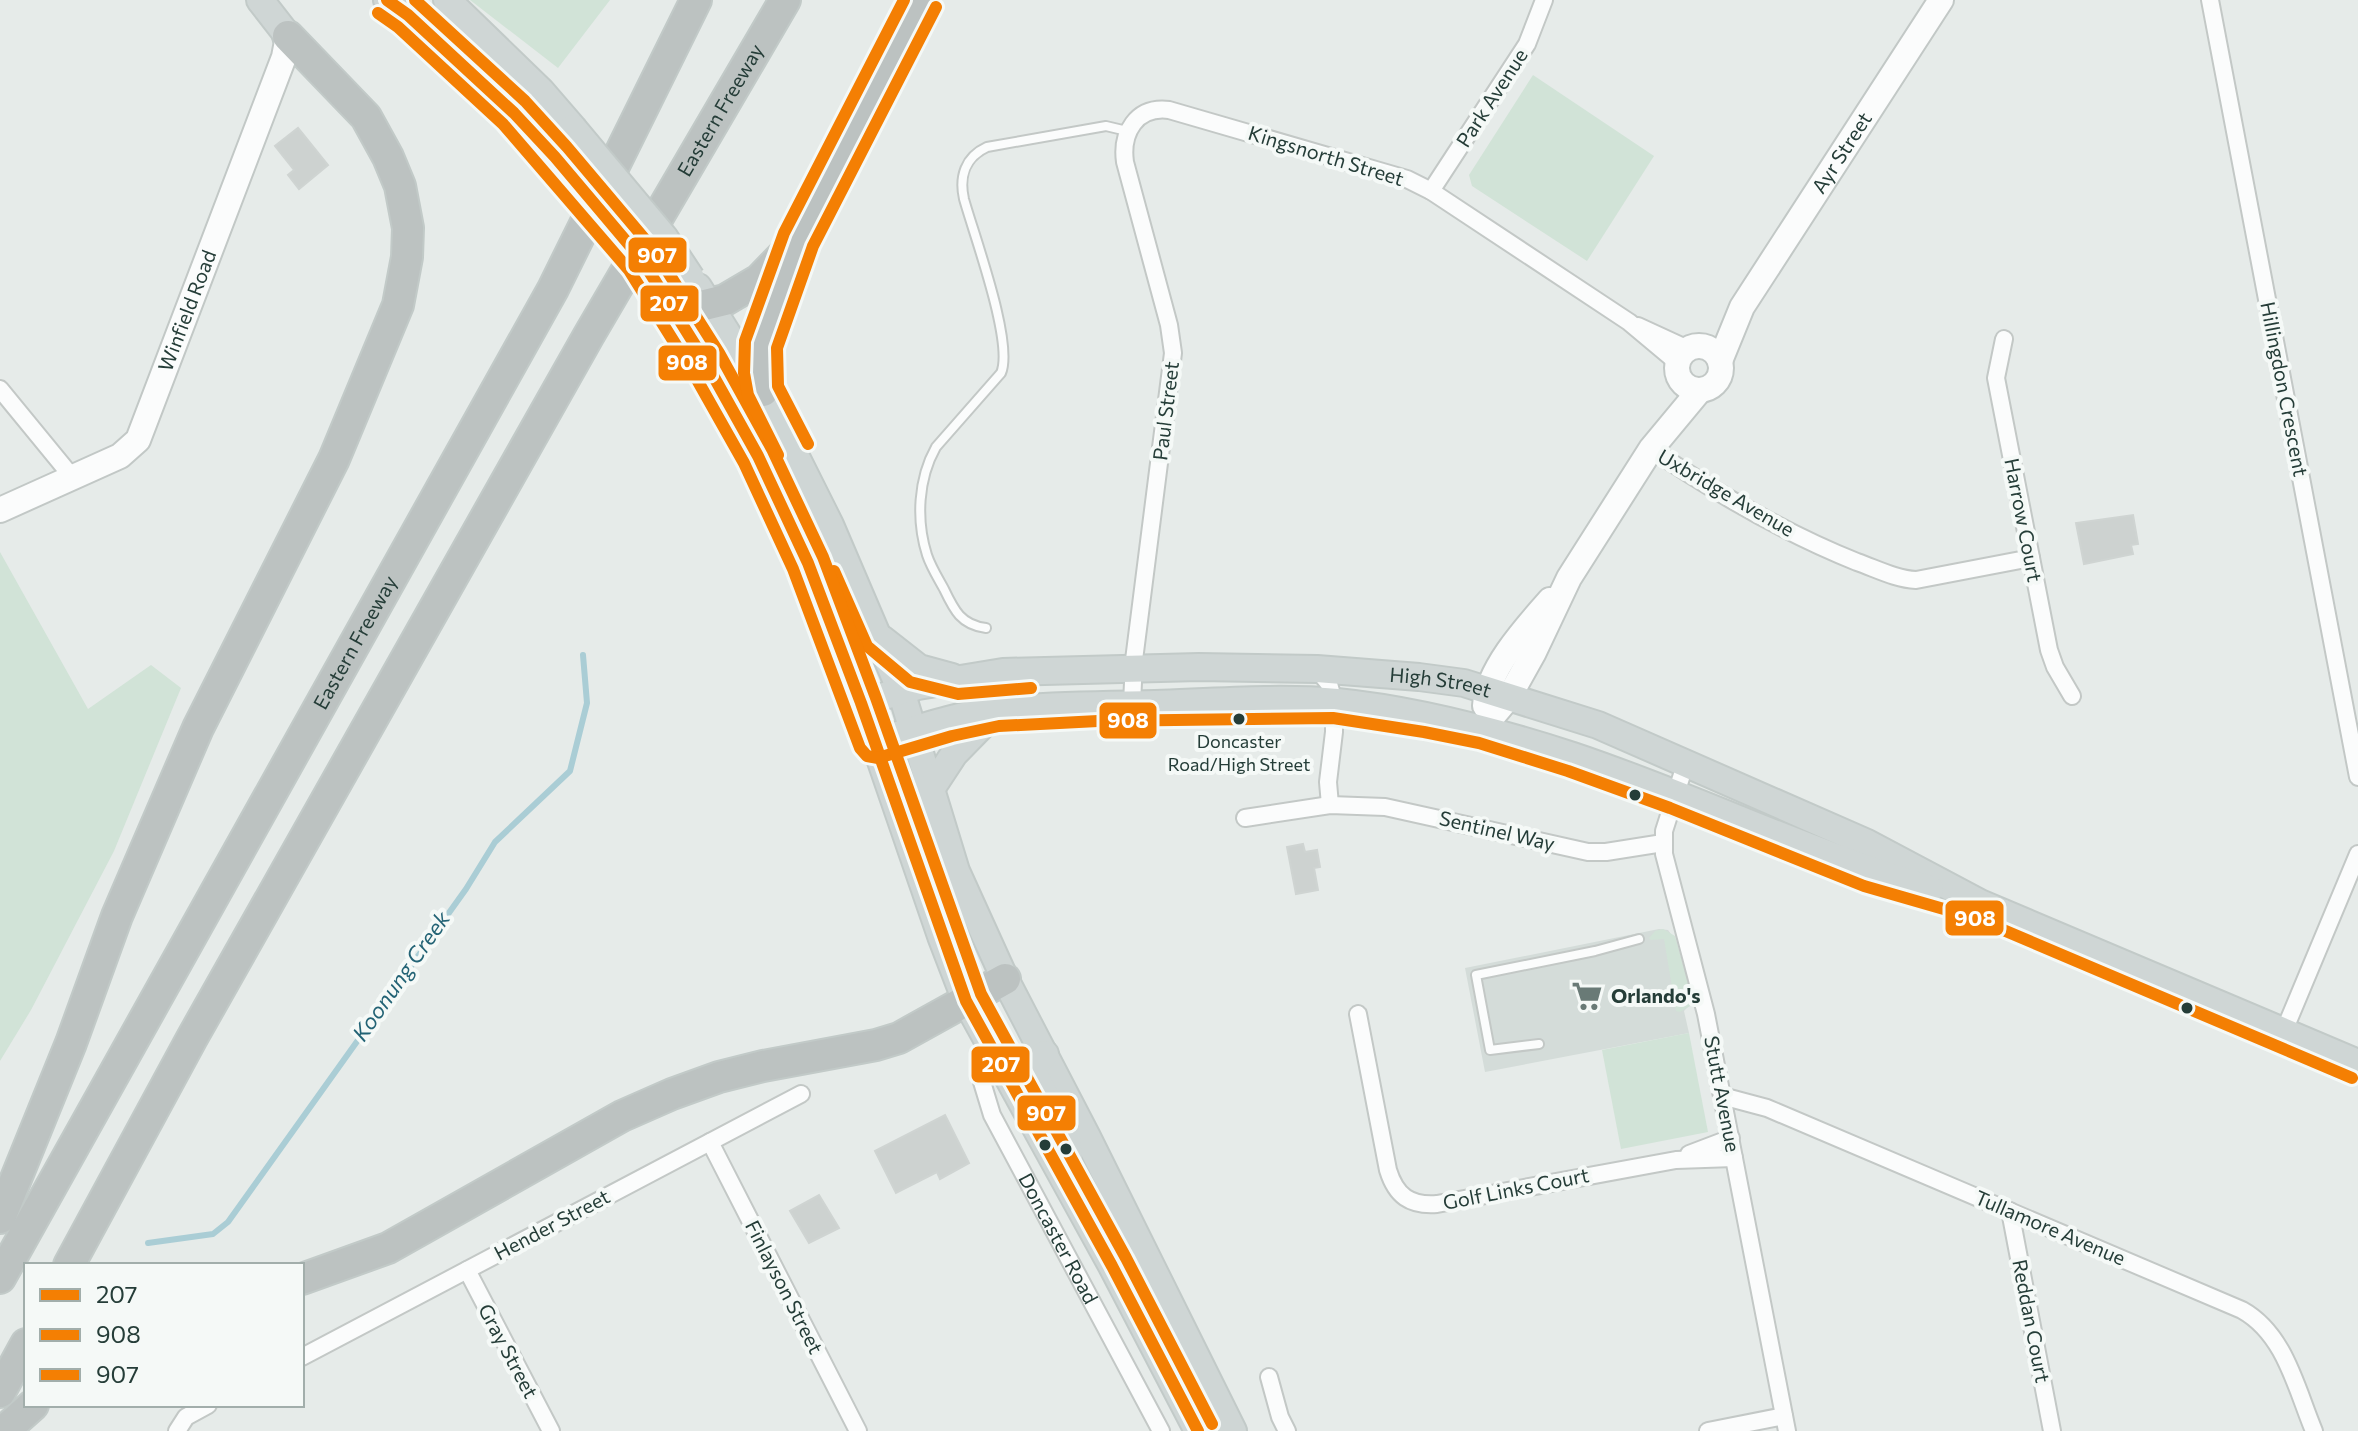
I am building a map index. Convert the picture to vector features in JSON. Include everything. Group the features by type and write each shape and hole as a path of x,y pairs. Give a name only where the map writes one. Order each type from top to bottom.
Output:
{"highway":[{"name":"Eastern Freeway","path":"0,1278 553,289 696,0"},
{"name":"Eastern Freeway","path":"70,1263 192,1038 597,322 785,0"},
{"path":"763,391 761,345 798,240 922,0"},
{"path":"0,1218 71,1043 117,916 198,728 334,459 398,305 407,257 408,228 400,186 366,117 288,36"},
{"path":"676,312 725,300 759,280 798,240"},
{"path":"304,1278 388,1248 622,1116 672,1094 719,1077 763,1066 899,1038 1005,979"},
{"path":"0,1392 24,1348"},
{"path":"4,1431 31,1407"}],"main road":[{"path":"260,0 288,36"},
{"name":"Doncaster Road","path":"387,0 408,15 514,113 555,157 642,260 676,312 764,470 808,563 966,1001 1072,1192 1198,1431"},
{"path":"447,0 541,91 664,237 763,391 830,525 880,637 914,731 956,871 1005,979 1233,1431"},
{"path":"880,637 919,668 958,678"},
{"name":"High Street","path":"861,703 958,678 1003,672 1317,669 1464,683 1598,725 1686,762 1867,843 1980,903 2358,1063"},
{"name":"High Street","path":"875,742 948,720 997,710 1132,704 1334,702 1483,728 1573,756 1676,793 1870,871 1980,903"},
{"path":"931,789 954,754 997,710"},
{"path":"1045,1054 1031,1068 1067,1138 1072,1192"}],"street":[{"name":"Park Avenue","path":"1431,191 1527,44 1544,0"},
{"name":"Ayr Street","path":"1483,728 1498,693 1533,654 1569,578 1651,449 1695,365 1742,307 1941,0"},
{"name":"Hillingdon Crescent","path":"2210,0 2358,777"},
{"name":"Winfield Road","path":"0,510 120,456 138,440 284,57 288,36"},
{"name":"Kingsnorth Street","path":"1130,127 1146,113 1169,110 1380,171 1431,191 1695,365"},
{"name":"Paul Street","path":"1130,127 1124,141 1125,162 1169,325 1173,353 1133,669 1132,704"},
{"name":"Harrow Court","path":"2004,339 1996,378 2049,650 2072,696"},
{"path":"0,389 73,478"},
{"name":"Uxbridge Avenue","path":"1651,449 1768,523 1904,579 1916,580 2031,558"},
{"path":"1317,669 1329,684 1334,702 1328,782 1330,805"},
{"name":"Stutt Avenue","path":"1686,762 1666,822 1663,843 1702,994 1785,1424"},
{"name":"Sentinel Way","path":"1245,818 1330,805 1385,807 1588,852 1663,843"},
{"path":"2284,1031 2358,854"},
{"name":"Golf Links Court","path":"1358,1014 1388,1170 1396,1189 1408,1201 1437,1204 1676,1160 1734,1158"},
{"name":"Doncaster Road","path":"988,1039 982,1082 992,1115 1161,1431"},
{"name":"Hender Street","path":"304,1356 801,1094"},
{"name":"Tullamore Avenue","path":"1722,1096 1767,1108 2257,1319 2267,1328 2281,1351 2314,1431"},
{"name":"Golf Links Court","path":"1676,1160 1731,1138"},
{"name":"Finlayson Street","path":"710,1142 858,1431"},
{"name":"Reddan Court","path":"2010,1211 2052,1431"},
{"name":"Gray Street","path":"467,1270 551,1431"},
{"path":"1269,1377 1287,1431"},
{"path":"177,1431 186,1417 204,1407"},
{"path":"1708,1431 1785,1424"}],"lane":[{"path":"986,628 972,626 962,620 927,556 921,497 928,461 936,447 1001,373 1005,364 1002,335 964,199 962,177 969,159 987,147 1106,126 1130,127"},
{"path":"1539,1044 1490,1050 1476,975 1639,939"}],"shaded area":[{"path":"1659,929 1668,930 1676,941 1693,1001 1684,1011 1689,1033 1485,1072 1465,968"}],"green space":[{"path":"470,0 610,0 558,68"},
{"path":"1533,75 1654,156 1587,261 1472,186 1469,175"},
{"path":"0,552 88,709 151,665 181,688 114,851 31,1010 0,1061"},
{"path":"1663,929 1675,936 1692,997 1692,1005 1680,1012 1676,1011 1664,939 1649,938 1655,931"},
{"path":"1689,1033 1708,1132 1621,1149 1602,1050"}],"building":[{"path":"298,128 328,165 299,189 288,175 294,170 275,146"},
{"path":"2133,515 2138,544 2131,545 2133,554 2084,564 2076,523"},
{"path":"1303,844 1305,852 1317,850 1320,867 1314,868 1318,890 1296,894 1287,847"},
{"path":"945,1115 969,1163 940,1179 937,1172 896,1193 875,1151"},
{"path":"819,1195 839,1228 809,1243 790,1211"}],"waterway":[{"name":"Koonung Creek","path":"148,1243 213,1234 228,1222 466,889 495,842 570,771 587,703 583,655"}],"transit line":[{"name":"207","path":"387,0 408,15 514,113 555,157 642,260 705,361 758,456 808,563 966,1001 1112,1266 1198,1431"},
{"name":"907","path":"415,0 525,101 567,147 654,250 719,353 772,449 823,557 981,994 1126,1258 1212,1424"},
{"name":"907","path":"778,455 748,395 744,373 745,341 784,233 904,0"},
{"name":"908","path":"808,444 778,386 777,348 813,246 936,7"},
{"name":"908","path":"378,13 398,27 503,124 629,270 691,369 744,463 793,569 860,748 867,756 878,758 999,726 1098,721 1333,718 1479,743 1670,808 1864,886 1975,918 2352,1078"},
{"name":"908","path":"834,571 867,646 910,682 958,694 1031,688"}],"place":[{"name":"Doncaster Road/High Street","path":"1239,719"},
{"name":"Orlando's","path":"1587,996"}]}
